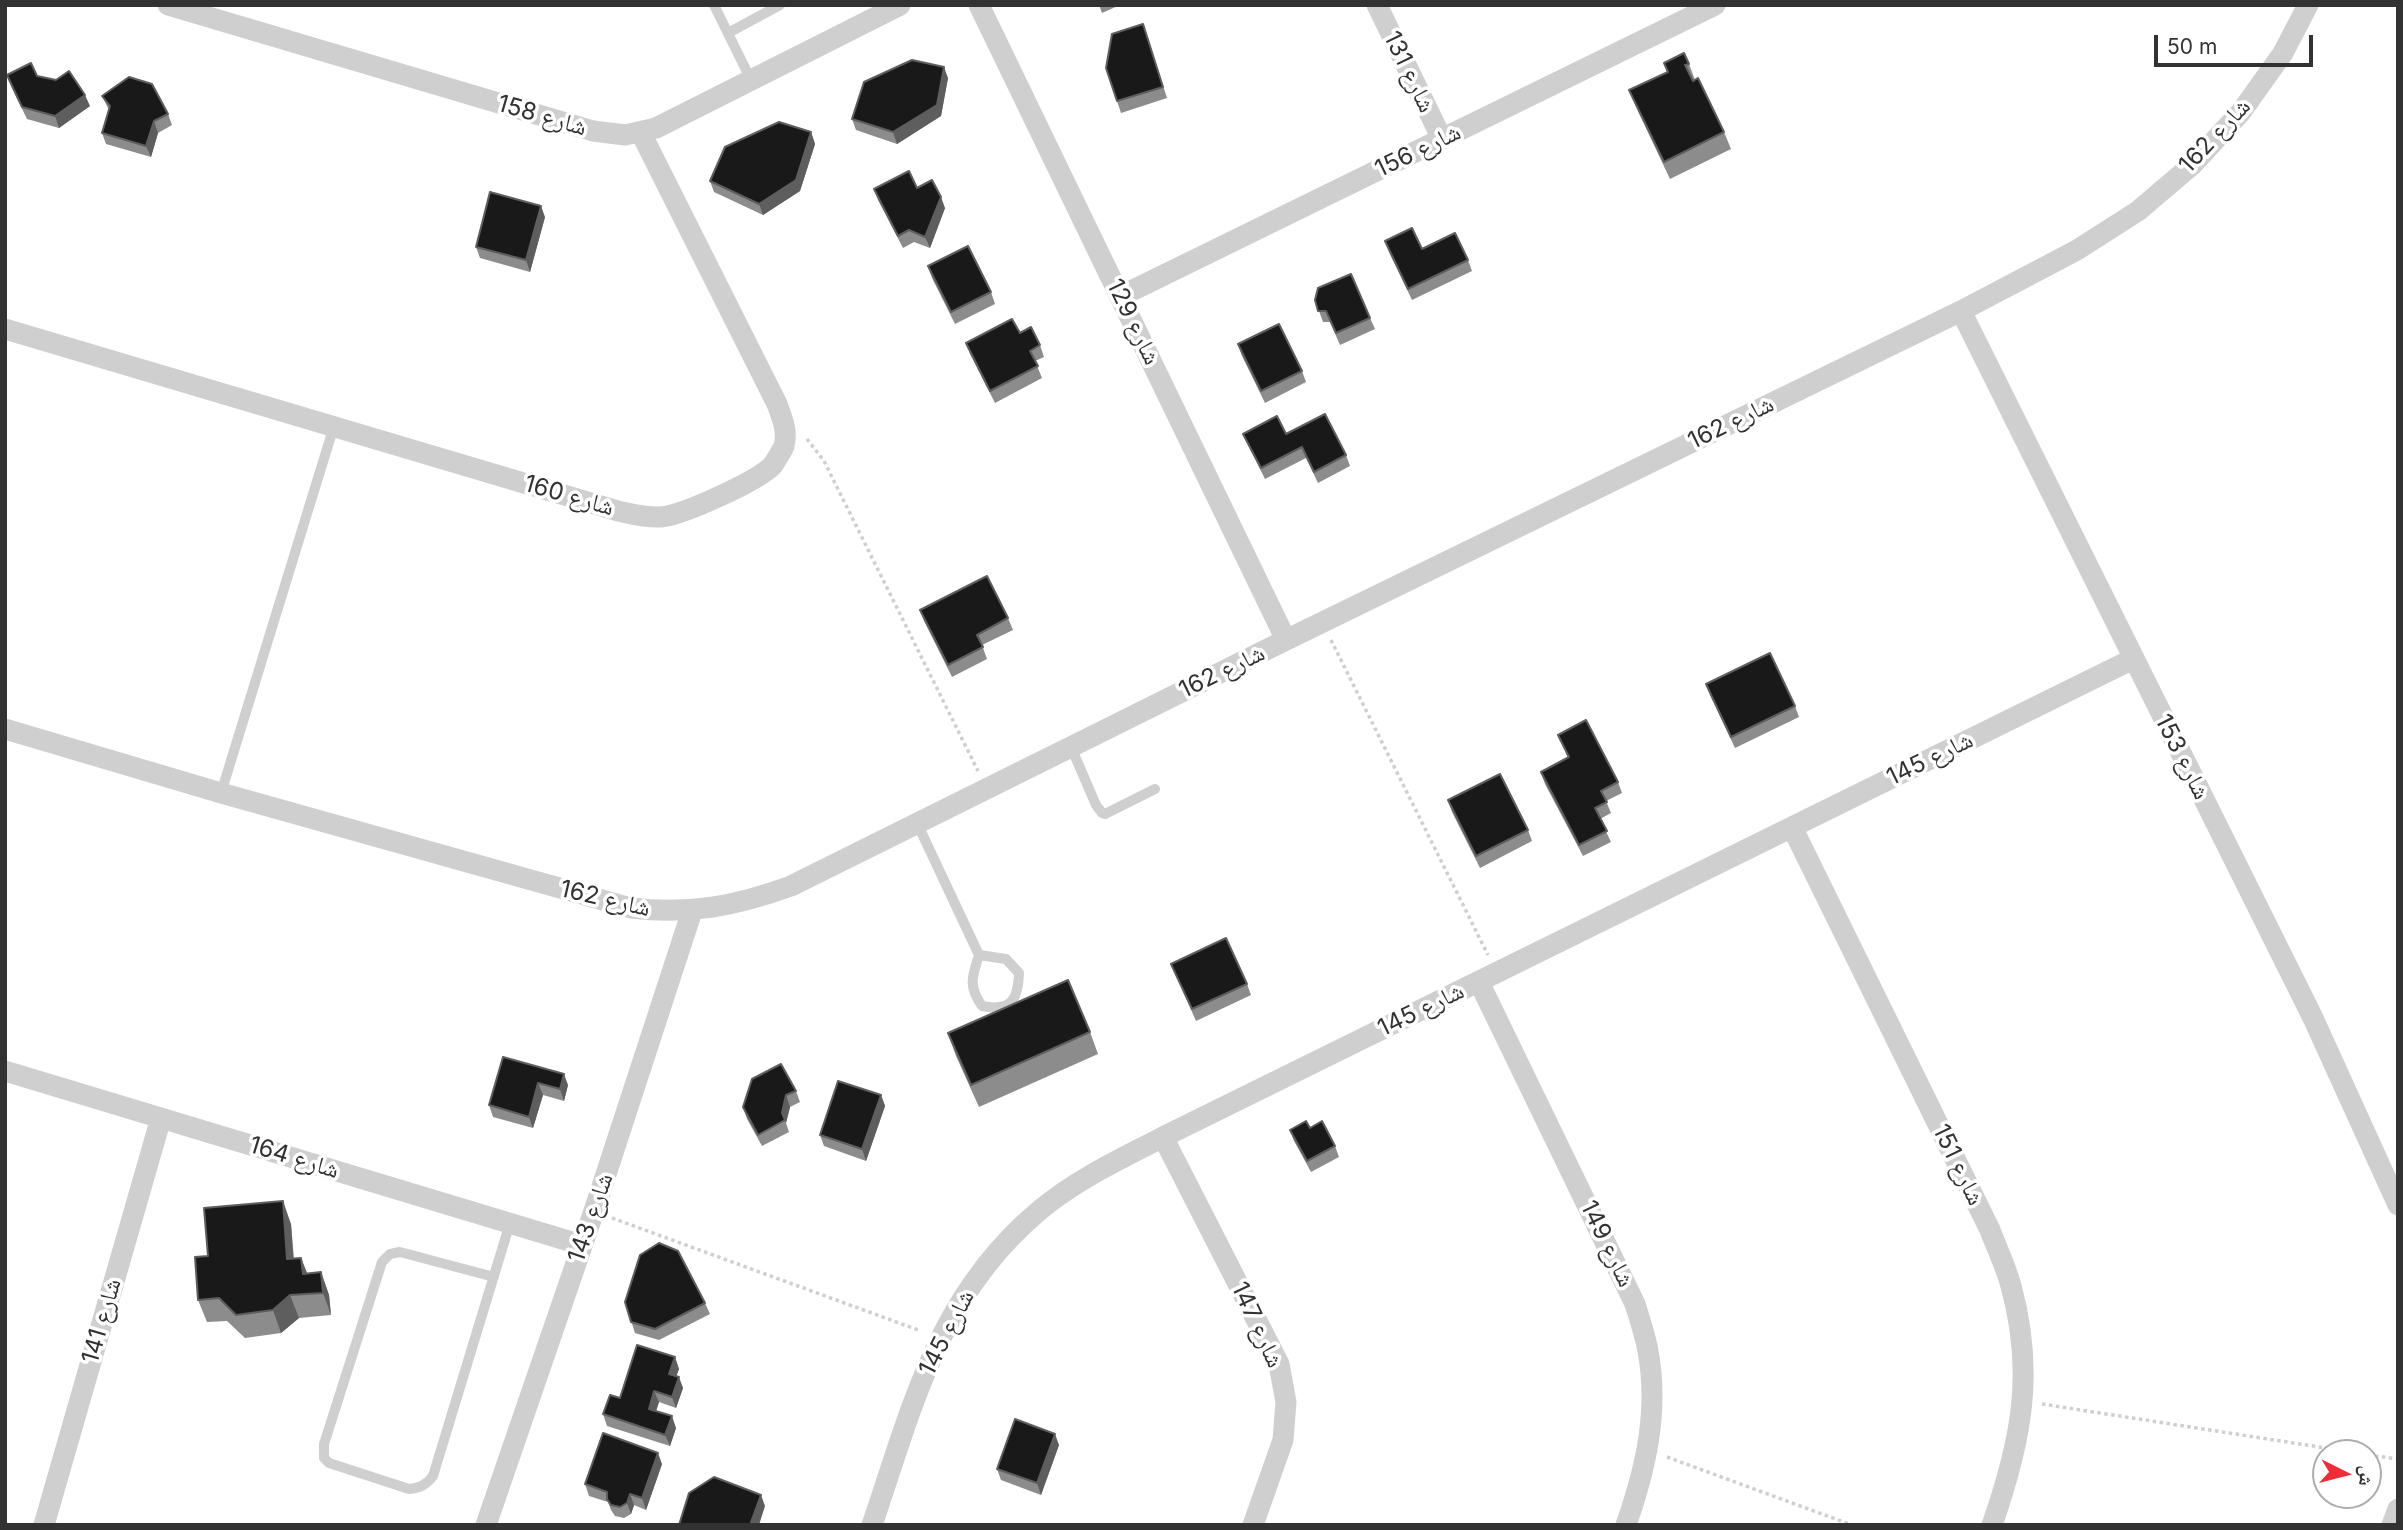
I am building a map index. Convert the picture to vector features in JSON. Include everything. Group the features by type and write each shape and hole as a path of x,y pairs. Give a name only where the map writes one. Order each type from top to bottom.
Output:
{"street":[{"name":"شارع 158","path":"168,5 609,135 641,133 656,128 900,5"},
{"name":"شارع 129","path":"979,5 1286,640"},
{"name":"شارع 131","path":"1377,5 1442,139"},
{"name":"شارع 156","path":"1121,296 1715,5"},
{"name":"شارع 162","path":"5,729 221,793 631,908 662,912 692,911 759,897 790,886 1961,310 2087,243 2138,211 2192,165 2241,112 2283,53 2308,5"},
{"path":"641,133 777,404 785,425"},
{"name":"شارع 153","path":"1961,310 2313,1017 2398,1205"},
{"name":"شارع 160","path":"5,329 639,516 661,517 682,513 702,505 772,466 783,447 785,425"},
{"name":"شارع 145","path":"872,1525 939,1338 975,1279 1000,1247 1040,1210 1085,1178 1163,1137 2133,659"},
{"name":"شارع 151","path":"1792,827 1990,1230 2011,1285 2023,1342 2024,1401 2012,1458 1992,1525"},
{"name":"شارع 143","path":"486,1525 583,1245 692,911"},
{"name":"شارع 149","path":"1488,977 1635,1304 1648,1352 1653,1401 1648,1450 1626,1525"},
{"name":"شارع 164","path":"5,1071 583,1245"},
{"name":"شارع 141","path":"44,1525 161,1118"},
{"name":"شارع 147","path":"1163,1137 1279,1364 1286,1402 1283,1440 1253,1525"},
{"path":"2392,1525 2398,1508"}],"lane":[{"path":"714,5 751,79"},
{"path":"728,33 780,5"},
{"path":"221,793 334,426"},
{"path":"1071,747 1101,813 1105,814 1155,789"},
{"path":"917,823 979,955 971,980 974,995 982,1006 995,1009 1009,1004 1018,993 1019,972 1006,959 979,955"},
{"path":"494,1277 400,1252 390,1254 382,1262 324,1444 324,1458 329,1464 409,1489 427,1484 436,1467 494,1277 510,1223"}],"path":[{"path":"785,425 808,439 824,461 987,788"},
{"path":"1322,622 1488,977"},
{"path":"594,1211 939,1338"},
{"path":"2024,1401 2312,1446"},
{"path":"1648,1450 1852,1525"}],"building":[{"path":"1143,24 1163,87 1117,101 1106,68 1112,34"},
{"path":"1684,53 1689,64 1685,65 1693,81 1698,78 1724,132 1664,162 1629,90 1668,72 1664,63"},
{"path":"912,60 944,67 937,105 893,132 852,119 864,82"},
{"path":"31,63 37,76 56,80 69,71 85,95 55,116 22,107 7,75"},
{"path":"129,77 152,84 168,114 154,121 146,146 102,133 110,106 102,96"},
{"path":"779,122 811,132 796,180 759,204 710,181 725,147"},
{"path":"909,171 917,188 932,180 941,197 925,237 909,230 898,236 874,189"},
{"path":"490,192 541,206 526,260 476,247"},
{"path":"1412,228 1422,249 1455,233 1468,260 1408,289 1385,241"},
{"path":"968,246 991,292 951,312 928,266"},
{"path":"1351,274 1370,318 1336,333 1326,311 1318,311 1315,300 1318,288"},
{"path":"1012,319 1020,333 1031,327 1040,345 1030,351 1038,366 990,391 966,343"},
{"path":"1279,324 1302,371 1261,391 1238,344"},
{"path":"1325,414 1346,455 1314,472 1302,447 1261,468 1243,434 1277,416 1286,434"},
{"path":"987,576 1008,618 977,635 983,647 948,665 920,610"},
{"path":"1770,653 1795,706 1731,737 1706,684"},
{"path":"1586,720 1618,782 1601,791 1607,802 1595,808 1607,831 1579,845 1541,772 1569,757 1558,735"},
{"path":"1500,774 1528,830 1476,856 1448,800"},
{"path":"1226,938 1247,984 1192,1009 1171,964"},
{"path":"1068,980 1090,1032 971,1085 948,1033"},
{"path":"503,1057 564,1074 560,1089 538,1083 529,1117 489,1105"},
{"path":"781,1064 796,1091 786,1095 782,1113 785,1120 758,1135 743,1107 752,1079"},
{"path":"838,1081 881,1095 862,1149 820,1135"},
{"path":"1306,1121 1310,1128 1322,1121 1335,1146 1307,1161 1290,1130"},
{"path":"283,1201 287,1259 301,1258 303,1274 321,1272 323,1293 290,1295 273,1310 236,1315 219,1298 198,1300 195,1257 208,1256 204,1208"},
{"path":"659,1243 678,1251 705,1303 655,1329 631,1322 625,1302 640,1255"},
{"path":"637,1345 675,1357 669,1374 679,1377 672,1397 654,1391 649,1409 672,1416 665,1435 603,1414 610,1395 620,1398"},
{"path":"1015,1419 1055,1434 1037,1483 997,1469"},
{"path":"603,1433 658,1453 642,1498 630,1494 627,1503 620,1507 611,1505 607,1492 585,1484"},
{"path":"714,1477 761,1495 750,1525 679,1525 689,1493"}]}
